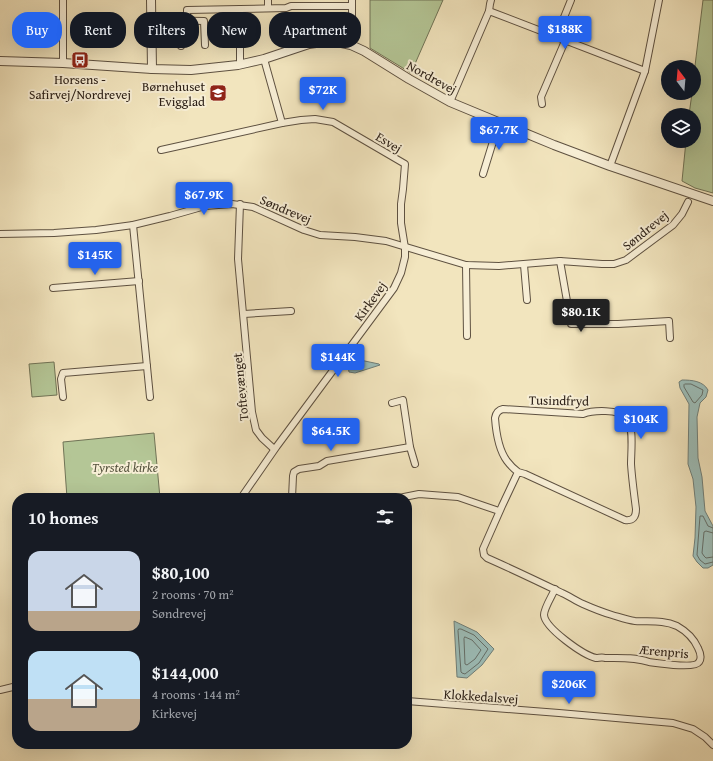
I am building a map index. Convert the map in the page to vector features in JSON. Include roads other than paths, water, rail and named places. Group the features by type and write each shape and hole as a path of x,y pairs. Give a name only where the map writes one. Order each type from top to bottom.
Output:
{"street":[{"path":"63,0 63,63"},
{"path":"151,0 151,12"},
{"path":"268,0 268,8"},
{"path":"450,102 489,11 491,0"},
{"path":"556,37 571,0"},
{"path":"610,166 645,72 659,0"},
{"path":"186,12 187,10 286,8 292,6 352,3"},
{"path":"240,9 240,64"},
{"path":"489,11 645,72"},
{"path":"199,21 204,21 205,45"},
{"path":"542,104 541,97 565,41"},
{"name":"Nordrevej","path":"0,61 191,70 240,64 264,59 309,44 337,42 351,45 364,51 450,102 554,145 610,166 713,201"},
{"path":"152,48 152,69"},
{"path":"264,59 282,123"},
{"name":"Esvej","path":"161,150 282,123 315,119 334,122 405,164 401,204 401,223 405,248"},
{"path":"483,174 499,122"},
{"name":"Søndrevej","path":"0,234 54,233 96,230 133,225 205,206 240,204 253,207 304,230 320,235 386,241 405,248 466,265 524,265 560,261 614,264 626,260 673,225 682,214 688,202"},
{"name":"Toftevænget","path":"240,204 238,259 252,412 256,430 274,450"},
{"path":"133,225 150,397"},
{"name":"Kirkevej","path":"244,493 274,450 394,288 401,273 405,257 405,248"},
{"path":"560,261 571,324 618,324 669,321 670,338"},
{"path":"466,265 467,336"},
{"path":"524,265 528,300"},
{"path":"53,288 139,281"},
{"path":"244,314 291,311"},
{"path":"63,397 61,379 63,373 147,366"},
{"path":"392,403 403,400 410,447 415,464"},
{"name":"Tusindfryd","path":"500,410 583,414 589,411 612,412 621,415 626,418 630,425 632,444 631,463 636,510 635,515 632,520 625,520 518,472 507,462 502,454 495,418 496,414 500,410"},
{"path":"292,493 294,472 299,469 319,466 327,461 410,447"},
{"path":"412,495 419,494 458,497 499,511 518,472"},
{"name":"Ærenpris","path":"499,511 483,549 484,555 487,558 555,589 582,604 602,612 635,621 667,622 677,626 692,637 700,652 700,662 697,664 688,665 632,659 596,658 586,654 566,641 545,619 545,610 555,589"},
{"path":"0,690 12,687"},
{"name":"Klokkedalsvej","path":"412,701 673,723 693,729 705,736 713,745"}],"water":[{"path":"355,360 380,365 355,373 349,372 348,366"},
{"path":"682,380 700,383 708,390 706,397 700,403 697,417 698,458 702,477 705,511 713,526 713,565 708,568 703,568 693,556 696,507 693,479 688,464 689,404 680,388 679,382"},
{"path":"454,621 477,632 494,649 482,665 467,678 457,677"}],"place":[{"name":"Horsens - Safirvej/Nordrevej","path":"80,60"},
{"name":"Børnehuset Evigglad","path":"218,93"}],"park label":[{"name":"Tyrsted kirke","path":"125,467"}]}
